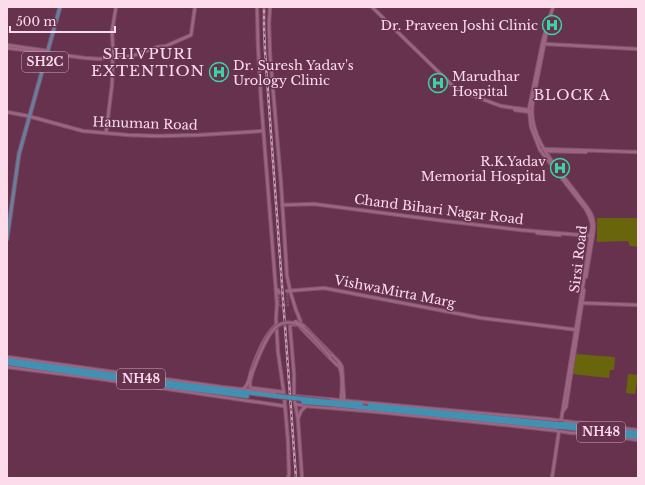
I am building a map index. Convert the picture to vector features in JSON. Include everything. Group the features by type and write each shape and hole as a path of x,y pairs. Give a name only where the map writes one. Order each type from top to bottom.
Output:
{"highway":[{"name":"NH48","path":"7,362 167,386 638,434"},
{"name":"NH48","path":"562,426 638,438"}],"main road":[{"name":"SH2C","path":"7,225 18,155 59,7"},
{"name":"SH2C","path":"7,239 11,200"}],"street":[{"path":"106,133 112,85 112,31 116,7"},
{"path":"7,46 85,58 100,59 113,56 132,56 157,47 166,46 190,36 192,34 195,7"},
{"path":"257,7 258,53 263,131 277,291 278,352 288,441 290,478"},
{"path":"270,7 270,54 288,290 302,328"},
{"path":"372,7 455,88 501,106 530,111"},
{"name":"Sirsi Road","path":"543,150 530,111 553,7"},
{"name":"Sirsi Road","path":"552,478 558,436 562,426 563,413 566,407 591,236 594,225 591,214 537,143 529,119 543,40 553,7"},
{"path":"544,44 638,49"},
{"path":"524,110 531,101"},
{"path":"524,110 529,119"},
{"name":"Hanuman Road","path":"7,112 83,131 128,135 204,135 263,131"},
{"path":"543,150 638,153"},
{"name":"Chand Bihari Nagar Road","path":"282,205 316,205 521,231 591,236"},
{"name":"Sirsi Road","path":"577,330 591,236"},
{"name":"VishwaMirta Marg","path":"288,290 322,289 481,319 577,330"},
{"path":"582,304 638,305"},
{"path":"242,390 247,385 259,356 271,333 276,327 285,322 296,323 303,327 342,367 342,399"},
{"path":"302,478 298,420 294,396 291,324 302,328 339,366"},
{"path":"331,355 340,369 342,399"},
{"path":"7,357 242,390 283,392"},
{"path":"7,366 280,402 284,406"},
{"path":"252,372 250,387 283,392"},
{"path":"280,402 283,392"},
{"path":"294,396 342,399 562,426"},
{"path":"301,405 299,399 302,396"},
{"path":"295,404 562,426 638,430"},
{"path":"298,420 301,411 306,406"},
{"path":"558,436 562,426 563,413"}],"shaded area":[{"path":"597,218 638,218 638,247 630,246 628,241 597,242"},
{"path":"575,354 615,357 614,370 610,370 609,378 572,374"},
{"path":"628,374 638,375 635,394 626,393"}],"tunnel":[{"path":"279,293 279,306 288,305 287,291"}],"railway":[{"path":"264,7 265,51 296,478"}],"place":[{"name":"Dr. Praveen Joshi Clinic","path":"552,25"},
{"name":"Dr. Suresh Yadav's Urology Clinic","path":"219,72"},
{"name":"Marudhar Hospital","path":"438,83"},
{"name":"R.K.Yadav Memorial Hospital","path":"560,168"}],"district":[{"name":"SHIVPURI EXTENTION","path":"148,62"},
{"name":"BLOCK A","path":"572,95"}]}
